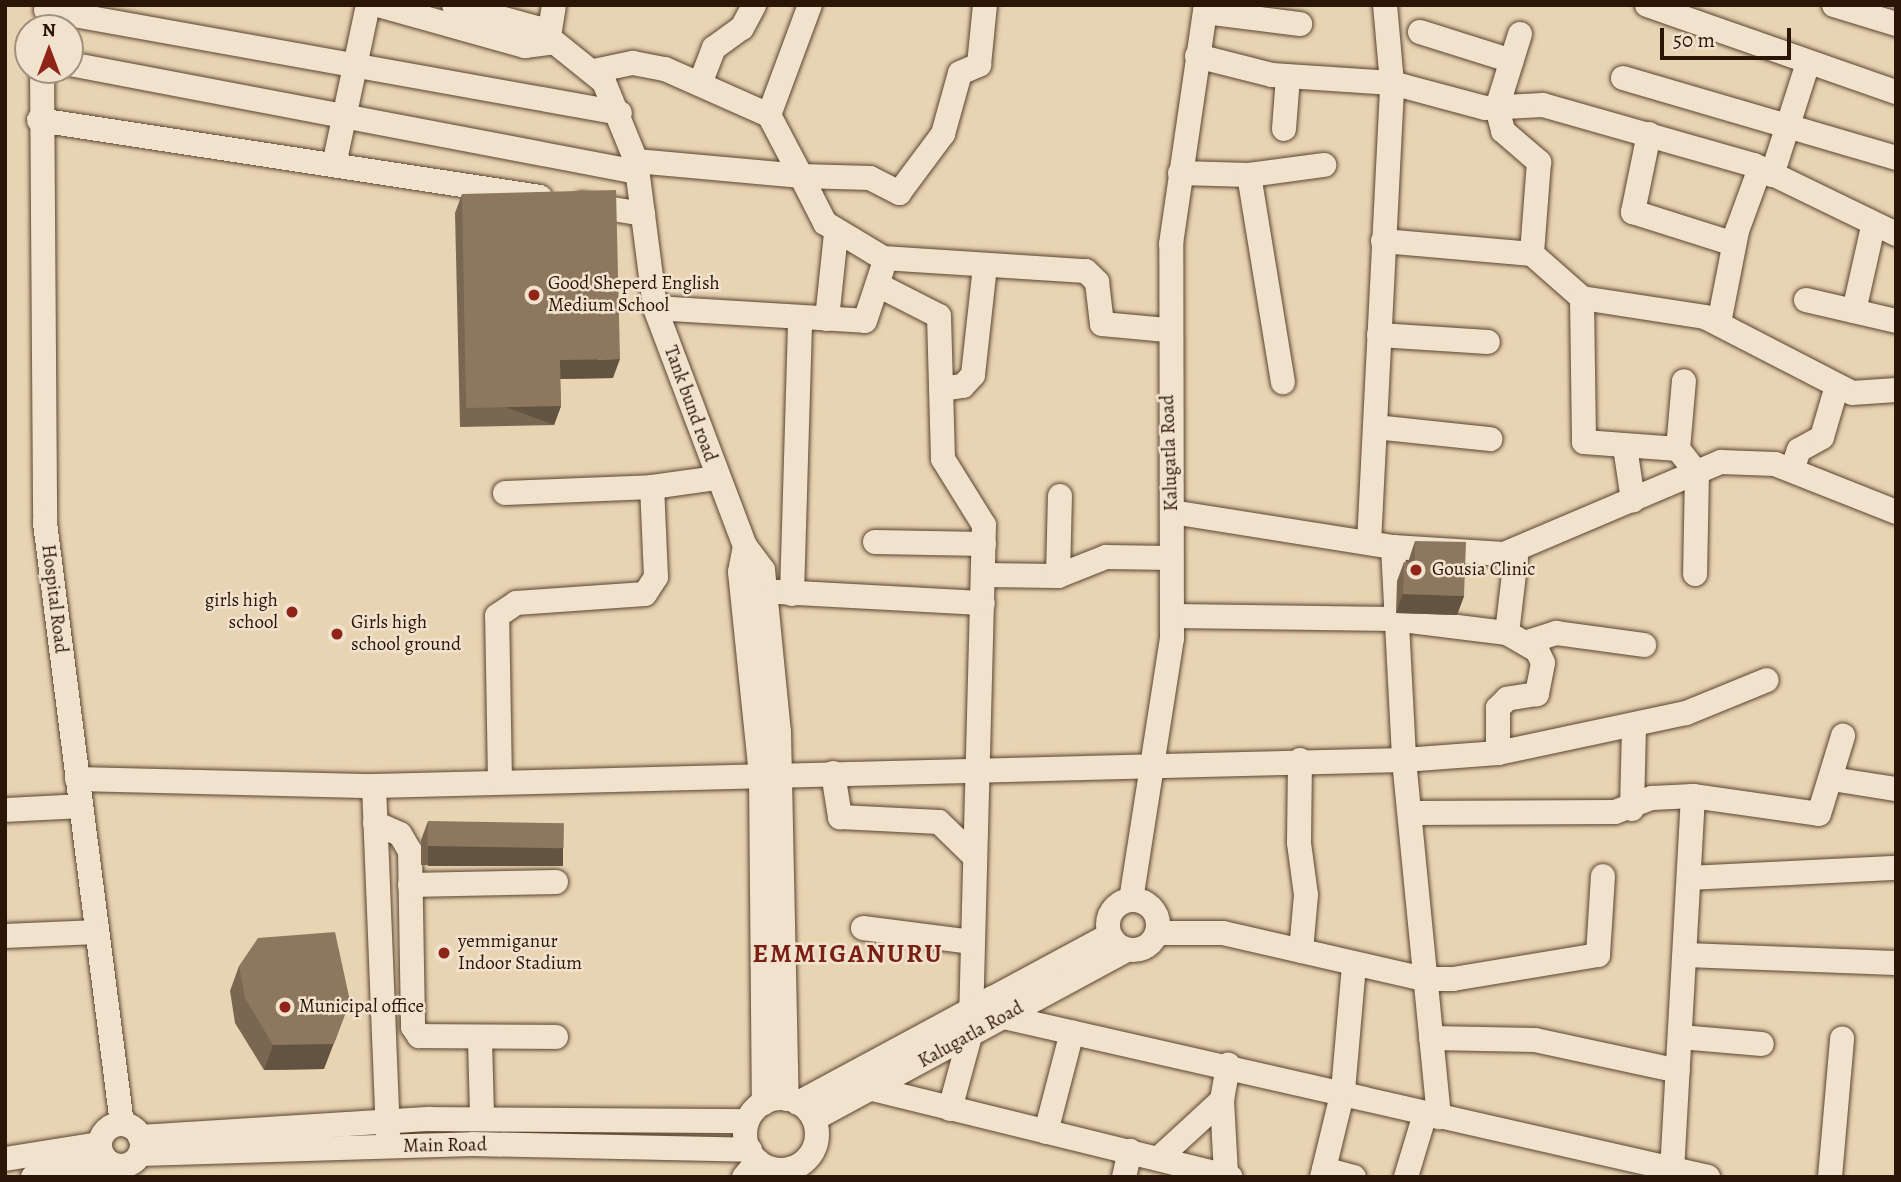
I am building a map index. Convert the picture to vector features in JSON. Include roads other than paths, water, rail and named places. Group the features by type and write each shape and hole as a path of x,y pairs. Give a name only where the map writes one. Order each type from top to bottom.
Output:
{"street":[{"path":"334,165 368,5"},
{"path":"378,5 525,46 548,43 554,5"},
{"name":"Tank bund road","path":"454,5 537,28 548,43 594,71 620,113 636,167 655,308 717,478 745,546 760,560 766,590 771,775"},
{"path":"700,84 714,48 742,28 754,5"},
{"path":"84,67 636,167 870,178 905,192 943,134 960,73 979,65 985,5"},
{"path":"1385,5 1392,83 1375,427 1381,545 1394,619 1423,979 1431,1038 1432,1116 1406,1177"},
{"path":"1647,5 1896,92"},
{"path":"1834,5 1894,17"},
{"path":"769,115 802,8"},
{"path":"1205,9 1300,23"},
{"name":"Kalugatla Road","path":"1131,900 1153,766 1173,616 1167,330 1180,173 1205,9"},
{"path":"84,20 620,113"},
{"path":"1420,32 1512,61"},
{"path":"1520,34 1497,108 1503,131 1539,162 1532,254"},
{"path":"1197,56 1289,77 1392,83 1497,108 1543,105 1649,134 1766,172 1884,230 1854,311"},
{"path":"594,71 633,63 700,84 769,115 801,176 836,233 883,258 1094,273 1102,324 1167,330"},
{"path":"1719,323 1734,244 1788,126 1808,63"},
{"path":"1284,129 1289,77"},
{"path":"1623,78 1896,158"},
{"name":"Hospital Road","path":"41,84 39,120 45,523 97,932 134,1138"},
{"path":"39,120 643,214"},
{"path":"1649,134 1633,212 1734,244"},
{"path":"1180,173 1249,175 1324,165"},
{"path":"1249,175 1283,382"},
{"path":"827,319 836,233"},
{"path":"1383,241 1532,254 1582,298 1719,323 1837,386 1876,396 1896,390"},
{"path":"655,308 865,321 880,286 883,258"},
{"path":"941,389 963,386 973,375 985,266"},
{"path":"880,286 939,316 943,459 981,516 984,575 973,768 972,942 989,1008 1072,1032 1343,1091 1609,1165 1687,1173 1678,1071 1693,796"},
{"path":"1582,298 1582,437 1589,446 1678,449"},
{"path":"1806,300 1896,321"},
{"path":"792,594 800,317"},
{"path":"1379,335 1488,342"},
{"path":"1684,381 1678,449 1696,473 1695,574"},
{"path":"1792,470 1799,450 1822,437 1837,386"},
{"path":"1375,427 1490,439"},
{"path":"1625,447 1633,500"},
{"path":"1172,512 1381,545 1489,554 1517,549 1721,463 1775,464 1896,512"},
{"path":"505,493 652,487 717,478"},
{"path":"500,781 497,616 516,603 637,597 652,589 652,487"},
{"path":"1058,576 1060,496"},
{"path":"875,541 984,544"},
{"path":"745,546 740,572 771,775 791,1106 813,1152 770,1168 747,1121 791,1106"},
{"path":"1516,638 1517,549"},
{"path":"984,575 1058,576 1106,557 1171,558"},
{"path":"766,590 792,594 983,603"},
{"path":"1173,616 1394,619 1516,638 1556,633 1644,645"},
{"path":"1498,753 1501,702 1531,699 1540,690 1542,656 1516,638"},
{"path":"78,779 374,786 973,768 1404,760 1498,753 1634,724 1708,707 1767,680"},
{"path":"1632,808 1634,724"},
{"path":"1411,813 1632,808 1652,798 1693,796 1813,815 1825,806 1843,736"},
{"path":"1300,760 1299,843 1306,895 1301,951"},
{"path":"833,773 840,817 939,822 972,854"},
{"path":"1832,779 1896,789"},
{"path":"374,786 389,1147"},
{"path":"5,810 80,806"},
{"path":"375,823 408,842 414,1027 428,1040 556,1037"},
{"path":"1690,878 1896,868"},
{"path":"1118,943 1111,912 1131,900 1153,909 1157,933 1223,933 1423,979 1588,961 1600,944 1603,876"},
{"path":"410,885 556,882"},
{"path":"863,928 972,942"},
{"path":"5,936 97,932"},
{"name":"Kalugatla Road","path":"791,1106 1118,943 1147,946 1157,933"},
{"path":"1685,955 1896,963"},
{"path":"1354,964 1343,1091 1323,1173 1354,1177"},
{"name":"Kalugatla Road","path":"791,1106 873,1089 970,1036 989,1008"},
{"path":"1046,1132 1072,1032"},
{"path":"950,1110 970,1036"},
{"path":"1680,1037 1762,1044"},
{"path":"1431,1038 1535,1040 1678,1071"},
{"path":"480,1039 482,1117"},
{"path":"1830,1177 1842,1039"},
{"path":"873,1089 1130,1152 1170,1166 1228,1175 1222,1100 1228,1065"},
{"path":"1170,1166 1222,1100"},
{"name":"Main Road","path":"134,1138 482,1117 747,1121"},
{"name":"Main Road","path":"33,1177 82,1172 104,1153 104,1131 134,1138 389,1147 770,1168"},
{"name":"Main Road","path":"5,1159 104,1153 130,1165 134,1138"},
{"path":"1124,1177 1130,1152"}],"place":[{"name":"Good Sheperd English Medium School","path":"534,295"},
{"name":"Gousia Clinic","path":"1416,570"},
{"name":"girls high school","path":"292,612"},
{"name":"Girls high school ground","path":"337,634"},
{"name":"yemmiganur Indoor Stadium","path":"444,953"},
{"name":"Municipal office","path":"285,1007"}],"district":[{"name":"EMMIGANURU","path":"848,954"}]}
